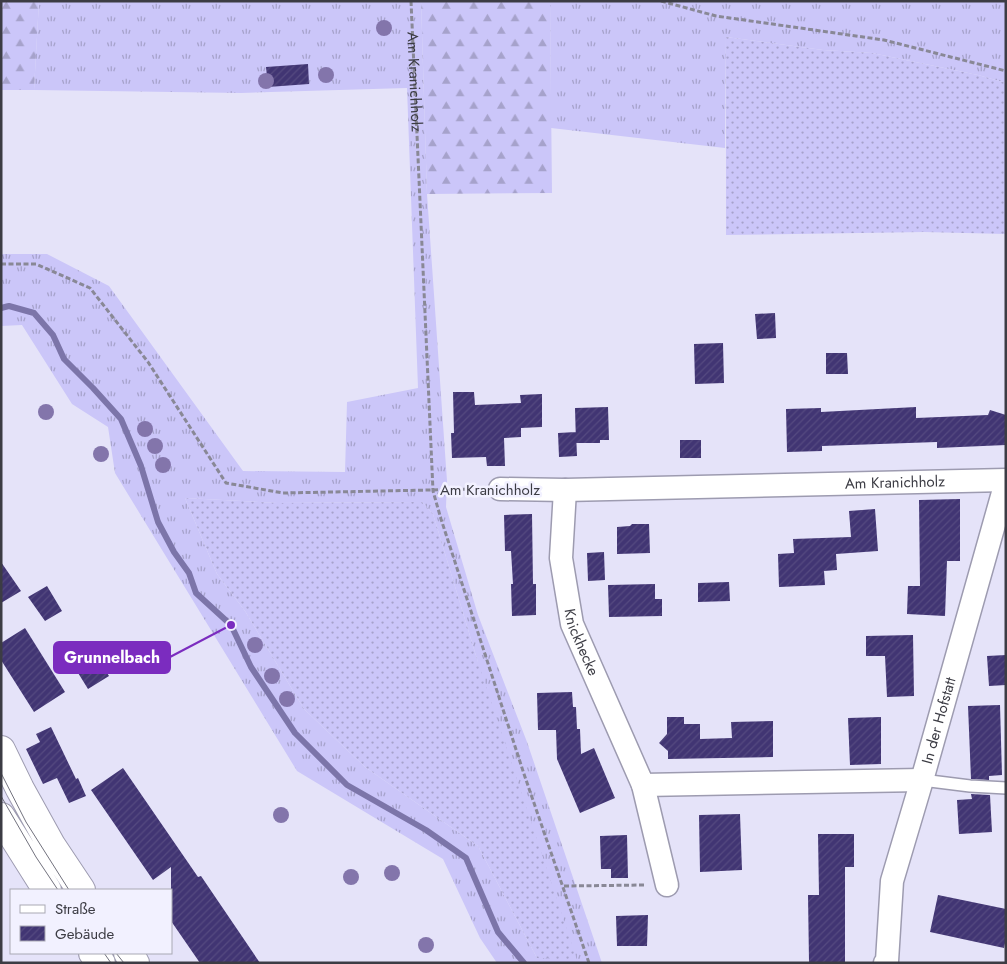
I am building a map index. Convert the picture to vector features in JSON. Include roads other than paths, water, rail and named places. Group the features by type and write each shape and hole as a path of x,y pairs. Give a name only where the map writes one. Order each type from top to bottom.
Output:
{"main road":[{"path":"1,750 51,845 80,889"},
{"path":"1,817 46,889"}],"street":[{"name":"Am Kranichholz","path":"500,489 565,490 1006,481"},
{"name":"In der Hofstatt","path":"889,962 892,881 1006,481"},
{"name":"Knickhecke","path":"565,490 561,558 572,624 643,785 667,885"},
{"path":"643,785 922,780"}],"lane":[{"path":"922,780 1006,788"}],"waterway":[{"path":"1,308 9,306 34,313 53,335 64,359 121,419 141,466 158,522 174,552 189,573 196,593 231,625 251,667 295,733 347,785 426,830 466,858 498,932 524,963"}],"tram line":[{"path":"1,773 26,822 68,889"},
{"path":"1,796 36,857 57,889"},
{"path":"105,954 111,963"},
{"path":"117,954 124,963"}],"place":[{"name":"Grunnelbach","path":"231,625"}]}
